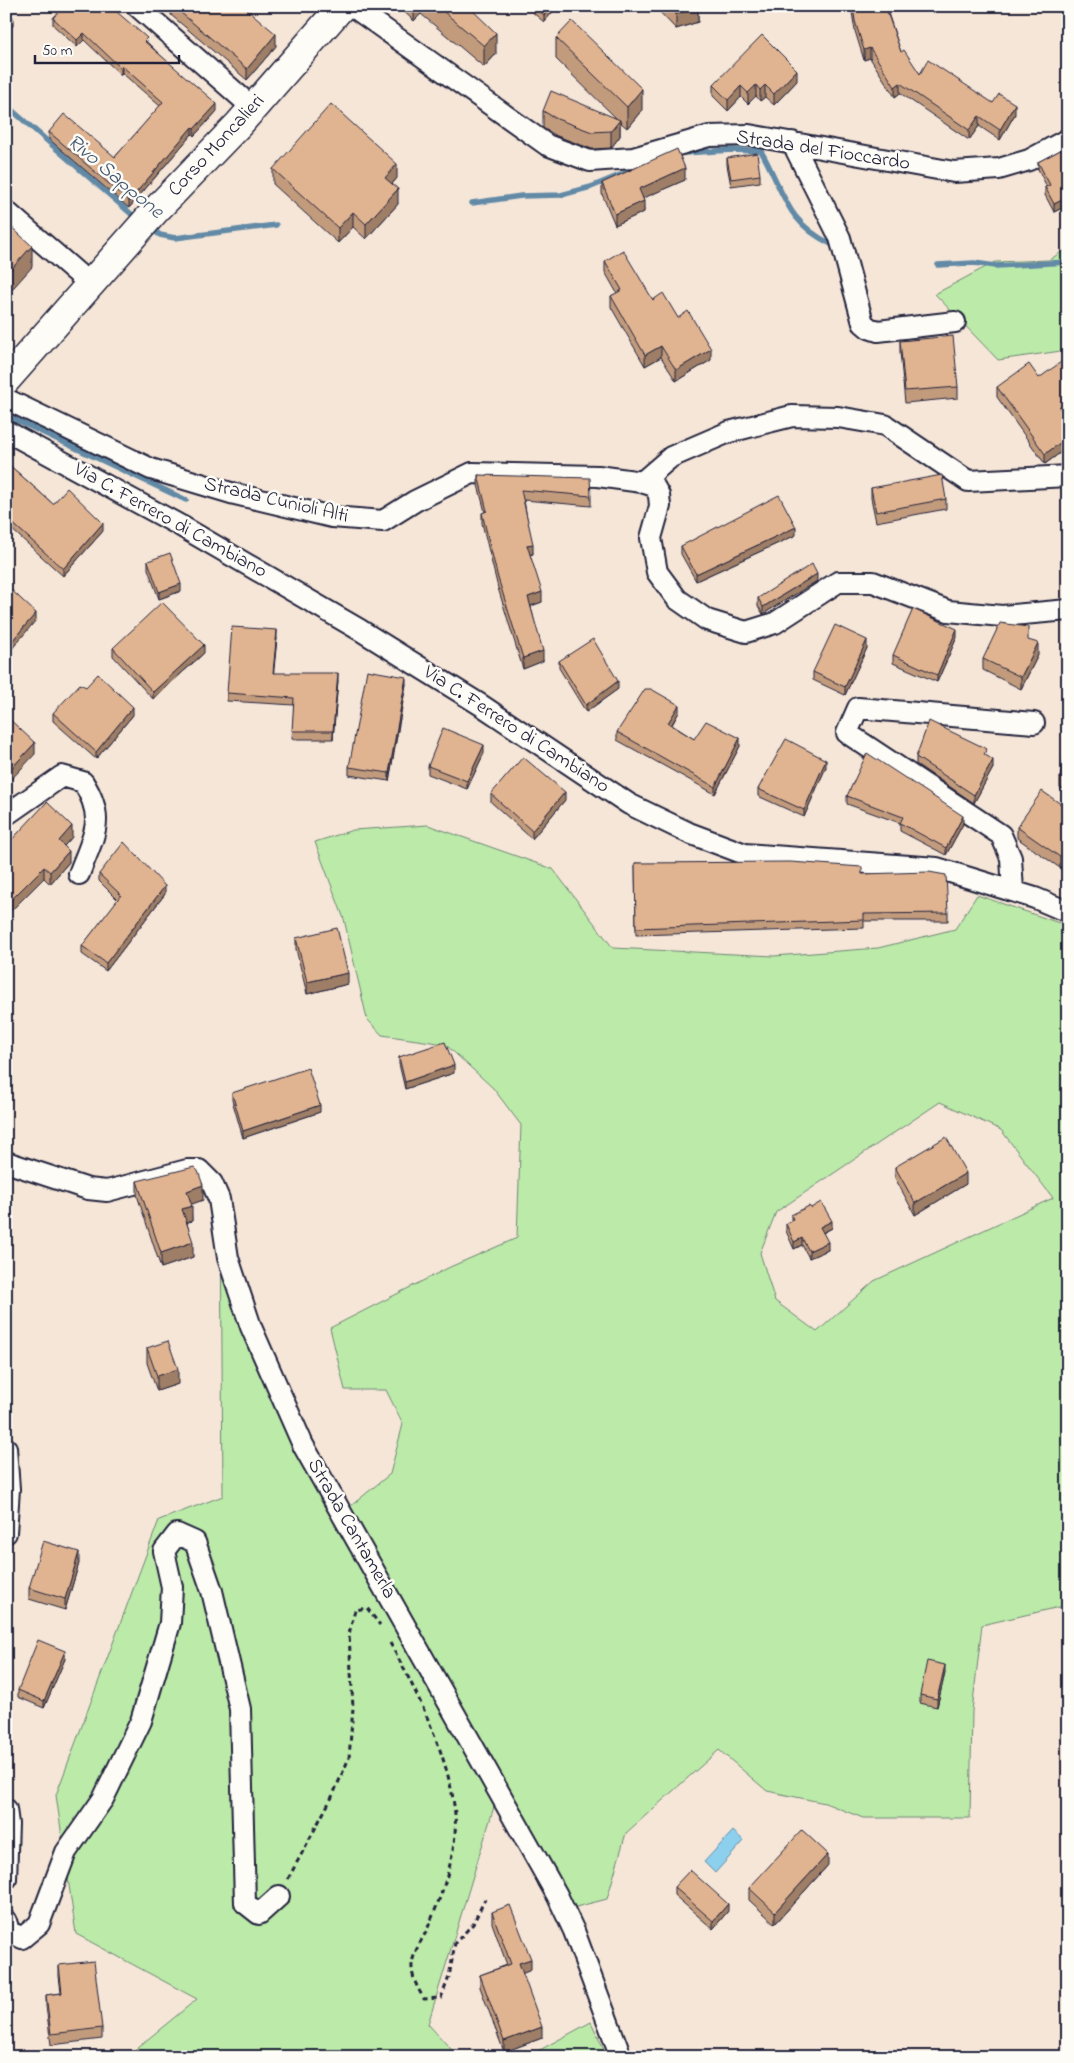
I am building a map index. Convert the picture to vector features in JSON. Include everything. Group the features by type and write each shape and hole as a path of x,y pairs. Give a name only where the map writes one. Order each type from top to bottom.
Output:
{"main road":[{"name":"Corso Moncalieri","path":"6,380 155,211 253,108 342,6"}],"street":[{"path":"137,6 253,108"},
{"name":"Strada del Fioccardo","path":"352,6 547,145 590,161 633,158 709,136 749,135 954,172 999,169 1029,160 1068,139"},
{"path":"792,142 840,238 864,323 869,328 878,331 956,322"},
{"path":"6,211 91,285"},
{"name":"Strada Cunioli Alti","path":"6,399 151,469 231,493 332,516 383,521 415,501 472,473 598,476 642,482"},
{"path":"642,482 671,457 721,435 792,416 838,417 885,425 968,481 1068,476"},
{"name":"Via C. Ferrero di Cambiano","path":"6,431 181,526 360,630 481,705 629,804 689,833 745,854 937,868 1013,891 1068,912"},
{"path":"642,482 654,486 659,495 660,506 651,538 657,572 677,599 707,620 746,632 775,623 838,582 873,582 948,611 1002,616 1068,610"},
{"path":"1013,891 1011,858 1001,835 847,733 858,708 1034,723"},
{"path":"6,815 62,776 83,782 94,800 97,826 78,874"},
{"name":"Strada Cantamerla","path":"6,1162 88,1189 107,1191 187,1170 199,1170 212,1183 219,1199 228,1258 251,1328 303,1445 557,1894 574,1931 621,2057"},
{"path":"6,1448 9,1489 6,1533"},
{"path":"6,1921 9,1931 22,1938 39,1924 66,1852 103,1799 141,1721 170,1623 172,1588 164,1551 177,1534 195,1542 212,1590 240,1710 245,1903 260,1914 279,1896"},
{"path":"6,1810 8,1824 6,1880"}],"path":[{"path":"279,1896 323,1814 349,1758 353,1708 349,1634 354,1610 367,1608 384,1631"},
{"path":"388,1639 410,1679 442,1757 455,1815 450,1870 429,1926 412,1960 414,1980 424,1999 441,1998 449,1977 454,1943 473,1924 485,1899"}],"green space":[{"path":"1068,248 1068,350 998,360 935,294 995,262 1049,260"},
{"path":"428,825 553,869 613,948 774,956 878,948 955,929 977,895 1068,926 1068,1605 982,1625 972,1711 970,1818 863,1818 825,1803 767,1791 719,1750 626,1833 607,1899 572,1908 500,1787 428,2024 458,2057 126,2057 197,1999 76,1934 56,1795 159,1520 223,1496 221,1212 276,1366 347,1509 390,1474 403,1424 386,1390 345,1390 330,1328 450,1267 517,1238 521,1125 493,1088 445,1044 382,1035 367,1019 344,919 315,842 353,830","holes":["940,1102 1001,1130 1053,1198 874,1281 817,1332 775,1301 760,1253 776,1212"]},
{"path":"591,2022 608,2057 527,2057"}],"water":[{"path":"733,1831 744,1841 715,1873 704,1862"}],"building":[{"path":"64,6 110,6 147,38 144,41 217,104 194,129 192,127 129,201 49,132 64,114 115,157 163,102 122,66 121,68 84,33 77,40 53,18"},
{"path":"173,6 243,6 276,34 247,69"},
{"path":"437,6 468,6 496,33 484,46"},
{"path":"534,6 551,6 544,15"},
{"path":"668,6 697,6 698,8 676,14"},
{"path":"853,6 885,6 901,52 904,50 920,74 928,60 993,103 999,94 1015,104 1000,130 979,116 969,130 900,83 895,87 870,48 864,50 855,21"},
{"path":"6,11 13,17 6,24"},
{"path":"572,21 642,89 627,107 556,38"},
{"path":"762,35 797,70 774,94 765,85 760,90 756,85 748,93 741,86 728,100 713,85"},
{"path":"551,91 620,120 611,131 592,132 557,119 543,111"},
{"path":"331,104 397,164 385,178 398,189 366,224 353,212 338,228 273,169"},
{"path":"1068,146 1068,197 1054,204 1045,187 1050,185 1038,162"},
{"path":"677,149 685,168 639,189 644,201 615,214 602,183"},
{"path":"757,153 760,175 731,179 727,158"},
{"path":"6,222 32,246 6,275"},
{"path":"623,250 653,300 663,293 678,318 688,311 711,349 676,370 661,346 645,355 611,296 622,290 605,261"},
{"path":"953,336 958,387 905,391 900,341"},
{"path":"1068,357 1068,401 1059,407 1068,420 1068,437 1045,454 997,387 1029,364 1039,378"},
{"path":"6,462 53,504 67,488 103,523 63,569 8,519 6,521"},
{"path":"478,475 590,478 591,496 521,490 533,544 527,545 542,592 528,597 543,651 523,658 498,578 482,513 487,511"},
{"path":"942,475 946,499 876,512 871,488"},
{"path":"779,495 796,527 696,574 681,546"},
{"path":"170,553 181,584 159,592 148,561"},
{"path":"812,564 817,574 763,607 758,598"},
{"path":"6,585 36,613 6,648"},
{"path":"162,602 204,645 153,692 113,648"},
{"path":"913,609 957,629 937,675 893,655"},
{"path":"1000,623 1028,627 1028,640 1038,643 1021,677 983,659"},
{"path":"835,625 867,640 845,687 813,672"},
{"path":"232,627 277,630 273,673 338,673 333,731 292,731 294,698 227,693"},
{"path":"593,639 618,681 586,705 559,661"},
{"path":"367,670 406,677 389,773 349,767"},
{"path":"98,674 133,707 96,752 53,713 80,684 86,687"},
{"path":"645,689 651,689 679,705 668,723 694,739 706,721 740,738 715,787 617,732"},
{"path":"6,716 35,743 6,774"},
{"path":"929,721 987,749 984,754 993,760 974,795 916,757"},
{"path":"443,728 484,745 467,781 428,766"},
{"path":"786,739 826,760 804,810 758,789"},
{"path":"1068,745 1068,779 1060,777"},
{"path":"867,753 963,816 946,848 900,823 903,817 847,796"},
{"path":"523,757 565,792 532,831 491,794"},
{"path":"1042,791 1068,809 1068,846 1060,857 1017,827"},
{"path":"47,802 72,826 59,841 69,851 50,872 44,867 6,905 6,846"},
{"path":"124,842 165,886 106,963 82,946 121,895 99,874"},
{"path":"790,862 862,867 862,874 929,872 946,875 948,913 864,914 864,920 636,928 635,863"},
{"path":"337,928 348,973 307,982 296,938"},
{"path":"445,1042 454,1065 405,1082 399,1057"},
{"path":"308,1068 320,1105 243,1131 232,1093"},
{"path":"946,1137 966,1173 915,1203 895,1167"},
{"path":"194,1167 198,1171 203,1185 187,1191 192,1206 182,1209 193,1242 161,1253 137,1181"},
{"path":"821,1202 832,1221 820,1227 828,1242 809,1251 802,1238 794,1242 786,1224 793,1219 791,1215 809,1206 811,1208"},
{"path":"168,1341 178,1369 157,1376 147,1348"},
{"path":"43,1541 79,1552 65,1599 29,1588"},
{"path":"38,1640 65,1651 44,1701 18,1690"},
{"path":"927,1661 945,1665 937,1699 920,1695"},
{"path":"802,1830 828,1854 775,1912 749,1888"},
{"path":"690,1870 728,1904 713,1921 674,1887"},
{"path":"510,1905 531,1959 519,1963 542,2027 504,2041 480,1975 511,1964 492,1912"},
{"path":"94,1961 102,2028 51,2034 46,1995 62,1993 59,1965"}],"waterway":[{"name":"Rivo Sappone","path":"6,105 137,219"},
{"name":"Rivo Sappone","path":"684,153 732,150 761,151 787,204 795,215 804,226 831,244"},
{"name":"Rivo Sappone","path":"472,203 521,196 561,195 591,187 637,168"},
{"name":"Rivo Sappone","path":"149,227 160,235 175,238 276,225"},
{"name":"Rivo Sappone","path":"938,265 974,263 996,266 1068,262"},
{"path":"10,417 186,500"}]}
